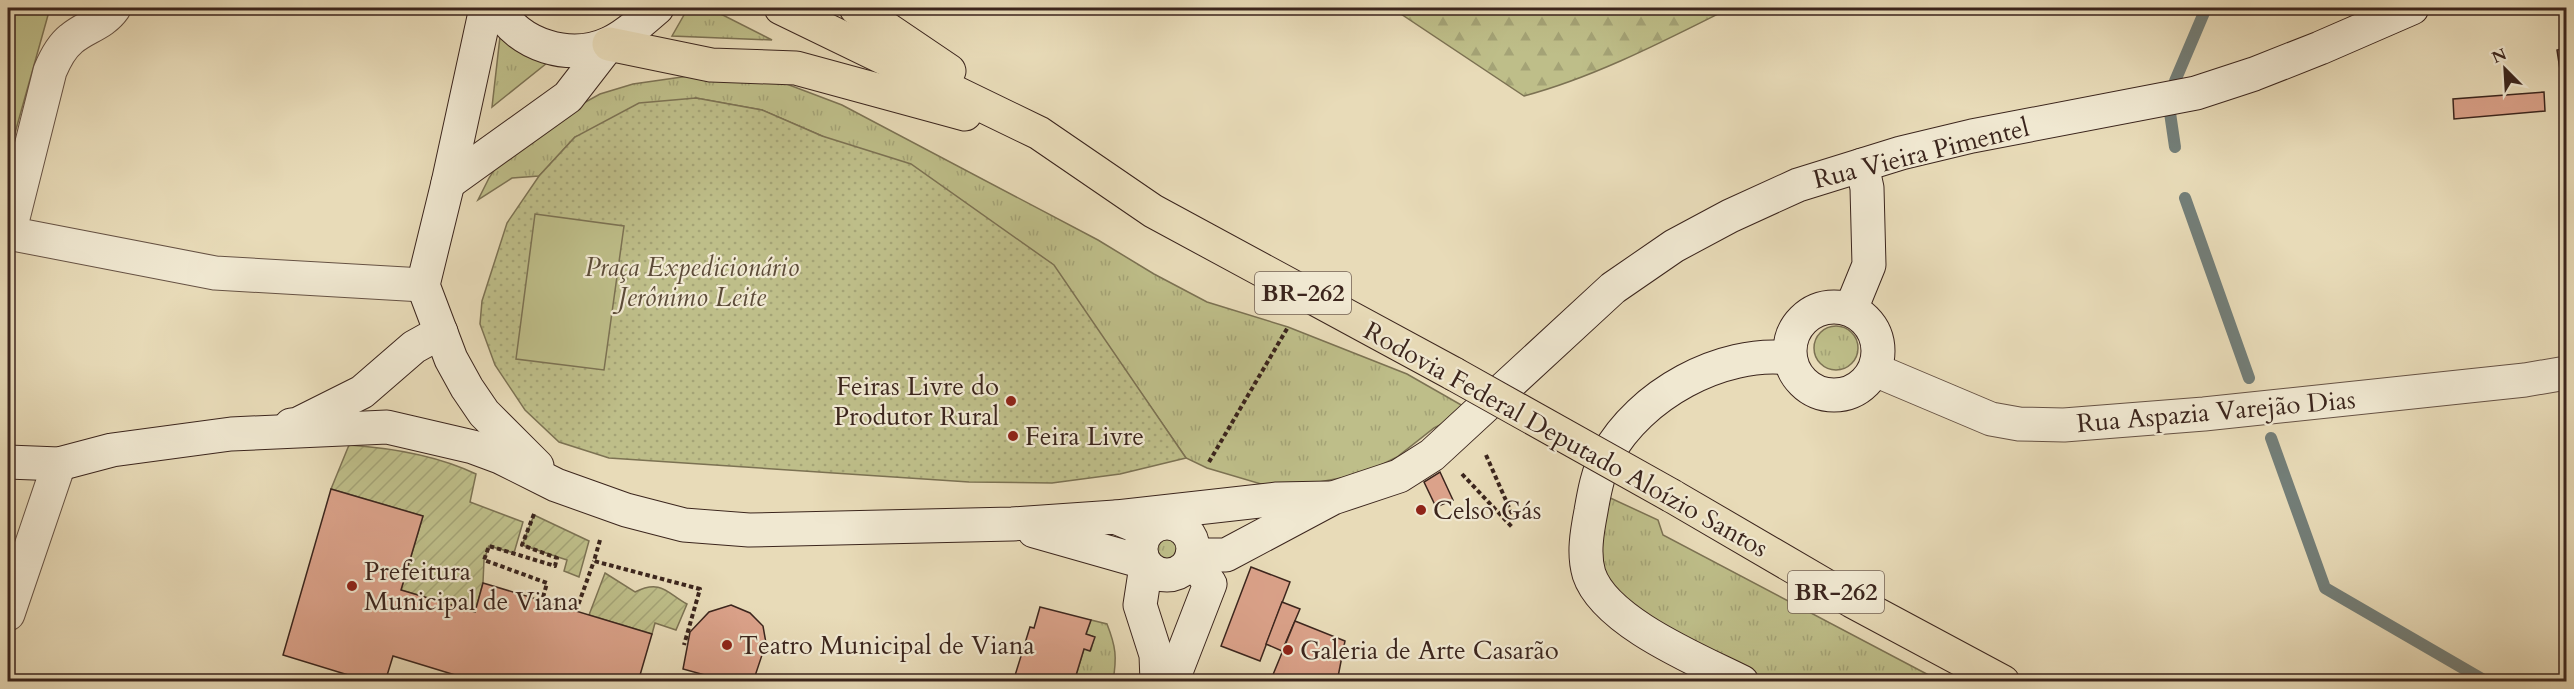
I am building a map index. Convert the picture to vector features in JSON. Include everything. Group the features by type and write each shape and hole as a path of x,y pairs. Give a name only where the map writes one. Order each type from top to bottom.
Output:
{"highway":[{"name":"Rodovia Federal Deputado Aloízio Santos","path":"782,8 1039,134 1152,211 1454,374 1672,496 1852,602 2003,681"},
{"path":"856,8 1039,134"},
{"path":"609,44 711,65 796,68 1039,134"}],"street":[{"path":"114,8 108,17 71,38 58,53 50,71 8,234 215,273 423,285"},
{"path":"486,8 423,285 451,359 484,413 556,485"},
{"path":"498,8 503,18 525,38 552,49 580,51 609,44"},
{"path":"448,183 568,97 609,44 657,8"},
{"name":"Rua Vieira Pimentel","path":"1333,498 1399,476 1439,449 1612,288 1674,246 1730,216 1797,185 1972,136 2196,93 2254,74 2412,8"},
{"path":"1851,309 1869,265 1867,188 1862,165"},
{"path":"1822,308 1851,309 1863,317 1875,332 1879,351 1875,370 1863,385 1849,393 1834,396 1814,391 1799,380 1789,358 1791,338 1801,321 1822,308"},
{"path":"8,462 59,464 112,450 298,424 362,392 414,347 441,332"},
{"path":"1742,681 1639,629 1610,607 1589,575 1585,540 1594,492 1606,456 1631,420 1661,394 1718,366 1769,356 1789,358"},
{"name":"Rua Aspazia Varejão Dias","path":"1875,370 1991,419 2019,424 2064,425 2216,413 2525,380 2566,373"},
{"path":"231,434 387,427 472,447 500,457 556,485 684,525 749,530 1012,524 1115,517 1276,499 1333,498"},
{"path":"8,614 59,464"},
{"path":"1190,548 1226,555 1333,498"},
{"path":"1115,517 1146,553 1158,574 1170,576 1184,569 1190,548 1220,506"},
{"path":"1158,681 1156,655 1140,605 1146,553 1163,523 1179,526 1210,584 1173,681"},
{"path":"1012,524 1146,553"}],"path":[{"path":"1209,462 1288,327"},
{"path":"1470,419 1515,520"},
{"path":"1439,449 1512,527"},
{"path":"576,611 611,504"},
{"path":"527,532 522,545 557,558 555,566 489,546 484,560 547,583 542,601"},
{"path":"594,561 700,589 684,645"}],"green space":[{"path":"8,8 50,8 8,158"},
{"path":"688,8 709,8 772,40 672,36"},
{"path":"1392,8 1730,8 1603,69 1524,96"},
{"path":"501,28 557,55 492,107"},
{"path":"696,75 784,83 842,105 1098,240 1154,274 1207,302 1288,327 1407,374 1470,410 1434,428 1397,457 1357,475 1278,489 1207,468 1186,458 1051,263 822,136 762,110 696,98 575,137 539,176 512,178 478,200 511,143 600,94 633,84"},
{"name":"Praça Expedicionário Jerônimo Leite","path":"696,98 762,110 822,136 911,164 1054,265 1186,458 1120,474 1052,483 969,482 609,458 559,442 525,410 495,365 480,324 482,301 507,223 539,176 575,137 639,103"},
{"path":"535,214 624,226 604,370 516,359"},
{"path":"1836,326 1851,333 1858,348 1851,363 1836,370 1821,363 1814,348 1821,333"},
{"path":"349,445 414,454 461,467 476,474 470,502 523,522 514,553 489,546 484,560 483,583 475,612 401,590 423,516 331,489"},
{"path":"1606,496 1658,520 1663,535 1940,681 1762,681 1626,606 1600,578"},
{"path":"534,515 589,541 579,577 564,571 567,560 522,545"},
{"path":"1179,526 1188,536 1191,546 1184,569 1170,576 1158,575 1140,546 1148,531"},
{"path":"605,573 635,592 644,588 658,587 687,604 676,630 655,623 652,634 589,615"},
{"path":"1091,620 1107,624 1110,632 1115,652 1113,681 1074,682 1084,649 1091,650 1094,637 1086,634"}],"building":[{"path":"2566,48 2566,109 2557,50"},
{"path":"2544,92 2545,111 2454,119 2453,99"},
{"path":"1440,472 1453,500 1436,507 1424,482"},
{"name":"Prefeitura Municipal de Viana","path":"331,489 423,516 401,590 475,612 483,583 652,634 638,682 478,682 393,656 385,682 371,682 283,655"},
{"path":"1251,567 1290,582 1260,661 1221,646"},
{"path":"1282,602 1300,609 1282,651 1266,644"},
{"name":"Teatro Municipal de Viana","path":"731,605 750,613 763,626 766,643 753,682 730,682 683,669 690,632 709,612"},
{"path":"1040,607 1091,620 1086,634 1095,637 1090,651 1084,649 1074,682 1013,682 1030,627 1034,628"},
{"path":"1295,621 1345,641 1337,682 1270,682"}],"waterway":[{"path":"2175,81 2206,8"},
{"path":"2169,106 2175,147"},
{"path":"2185,198 2249,378"},
{"path":"2271,438 2325,588 2487,682"}],"place":[{"name":"Feiras Livre do Produtor Rural","path":"1011,401"},
{"name":"Feira Livre","path":"1013,436"},
{"name":"Celso Gás","path":"1421,510"},
{"name":"Prefeitura Municipal de Viana","path":"352,586"},
{"name":"Teatro Municipal de Viana","path":"727,645"},
{"name":"Galeria de Arte Casarão","path":"1288,650"}]}
